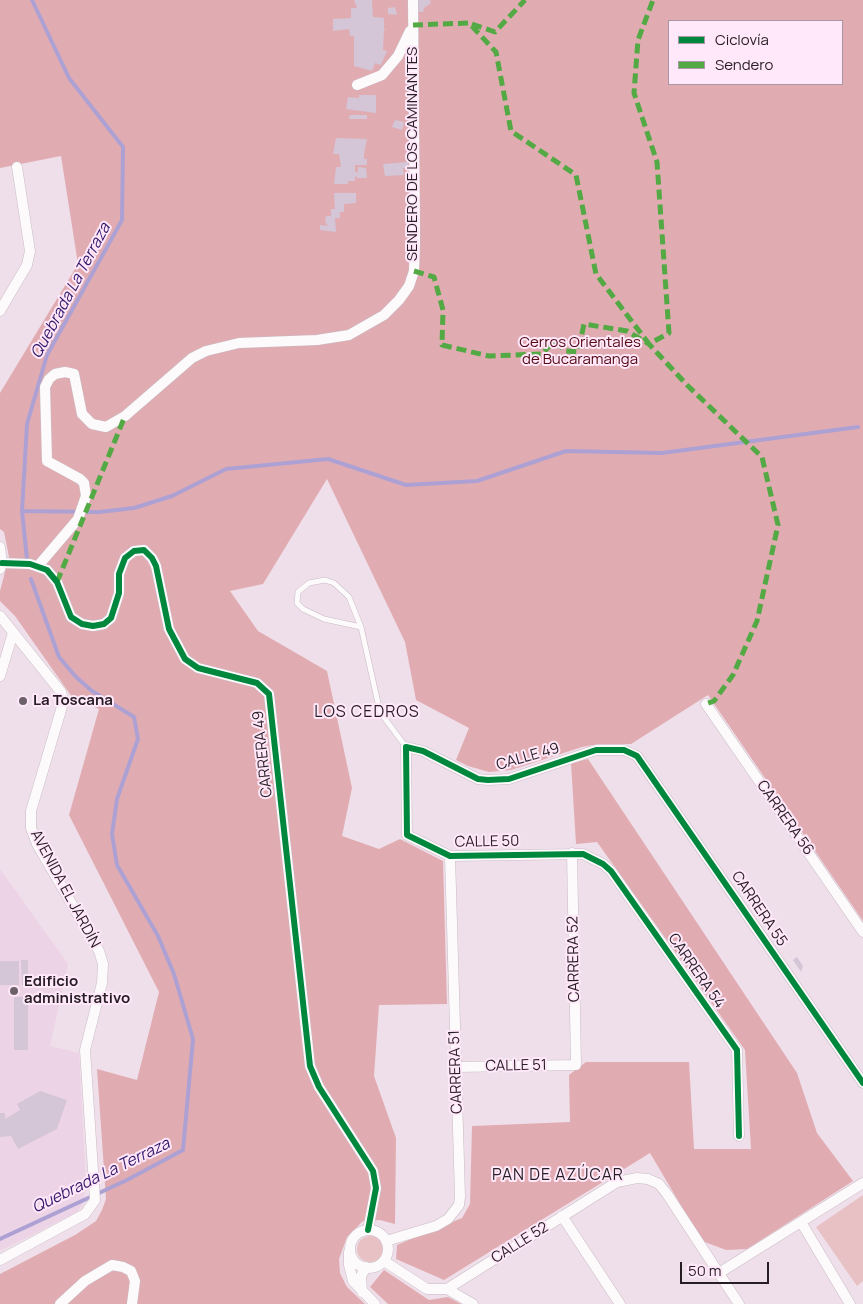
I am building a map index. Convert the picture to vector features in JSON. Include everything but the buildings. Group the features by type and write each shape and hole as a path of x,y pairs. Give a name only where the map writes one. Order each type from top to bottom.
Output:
{"street":[{"path":"357,85 382,75 398,56 413,25 413,0"},
{"name":"SENDERO DE LOS CAMINANTES","path":"38,566 78,519 85,505 86,496 84,483 80,479 47,461 45,387 49,379 55,374 64,372 74,374 82,414 92,424 106,427 125,416 192,358 206,350 239,343 317,340 349,335 384,315 399,300 408,286 414,270 413,25"},
{"path":"0,311 27,264 30,251 17,167"},
{"path":"0,547 1,566 38,566"},
{"name":"CARRERA 49","path":"38,566 50,573 57,582 70,617 82,624 99,625 111,618 116,607 119,593 119,574 125,558 134,551 144,550 152,558 156,566 169,629 185,659 206,671 257,683 269,694 310,1066 319,1087 373,1171 376,1188 368,1230"},
{"name":"AVENIDA EL JARDÍN","path":"0,616 61,692 63,700 31,811 31,828 37,844 99,951 103,964 102,983 85,1050 95,1200 85,1214 0,1260"},
{"path":"0,676 13,632"},
{"name":"CARRERA 56","path":"706,704 863,932"},
{"name":"CALLE 49","path":"406,747 423,751 478,779 499,781 596,750 612,749 632,753"},
{"name":"CALLE 50","path":"406,747 407,835 450,856 572,853"},
{"name":"CARRERA 55","path":"632,753 642,760 863,1083"},
{"name":"CARRERA 52","path":"572,853 576,1065"},
{"name":"CARRERA 54","path":"572,853 594,858 611,871 737,1050 739,1136"},
{"name":"CARRERA 51","path":"386,1241 436,1226 448,1219 459,1206 450,856"},
{"name":"CALLE 51","path":"456,1067 576,1065"},
{"name":"CALLE 52","path":"447,1289 617,1182 637,1178 648,1179 659,1184 719,1273"},
{"path":"739,1304 719,1273 863,1182"},
{"path":"562,1216 620,1304"},
{"path":"801,1222 850,1304"},
{"path":"350,1249 355,1261 366,1267 376,1266 384,1261 388,1252 386,1241 378,1232 368,1230 355,1237 350,1249 350,1272 356,1285 375,1304"},
{"path":"384,1261 427,1289 447,1289 473,1304"},
{"path":"60,1304 85,1281 112,1265 123,1266 131,1271 135,1281 135,1293 132,1304"},
{"path":"362,1292 361,1276 366,1267"}],"lane":[{"path":"361,628 324,619 302,609 297,603 298,592 309,583 325,580 334,583 349,597 361,628 380,712 406,747"}],"shaded area":[{"path":"0,869 68,964 50,1046 79,1053 86,1184 83,1204 77,1212 0,1251"},
{"path":"863,1195 863,1281 857,1286 816,1227"},
{"path":"370,1236 379,1240 383,1249 379,1258 370,1262 361,1258 357,1249 361,1240"}],"green space":[{"name":"Cerros Orientales de Bucaramanga","path":"0,0 863,0 863,921 708,695 631,744 599,744 582,747 511,770 489,772 468,766 456,760 469,728 416,700 405,642 327,479 263,584 230,591 258,631 327,671 352,788 342,836 379,849 400,839 443,861 447,1004 379,1005 374,1076 396,1138 395,1224 380,1220 363,1221 347,1237 339,1259 340,1273 347,1287 365,1304 0,1304 0,1274 75,1235 96,1221 102,1210 106,1199 97,1069 137,1080 159,992 69,815 99,709 72,697 15,616 0,601 0,591 9,557 4,532 0,529 0,393 78,264 61,156 0,168"},
{"path":"588,759 797,1073 817,1133 853,1181 747,1249 726,1250 702,1241 650,1153 444,1280 396,1259 397,1245 462,1218 470,1204 472,1126 570,1122 569,1075 586,1062 689,1062 694,1149 751,1149 745,1050 597,842 576,844 571,763"},
{"path":"384,1270 429,1300 448,1297 461,1304 388,1304 370,1287"}],"waterway":[{"name":"Quebrada La Terraza","path":"27,559 22,511 27,424 47,355 122,220 123,147 69,78 32,0"},
{"path":"22,511 99,512 134,508 172,496 226,469 328,459 406,485 477,481 566,451 662,453 858,427"},
{"name":"Quebrada La Terraza","path":"0,1239 127,1180 183,1150 193,1039 174,974 158,936 117,865 112,834 117,799 138,739 134,717 92,691 76,677 59,657 31,579"}],"marked path":[{"path":"472,24 495,32 525,0"},
{"path":"413,25 469,23 496,52 511,131 576,175 596,274 649,344 669,333 657,162 634,93 638,40 653,0"},
{"path":"414,271 434,277 443,310 442,345 489,356 542,354 554,341 566,351 578,352 584,324 627,331 649,344 687,385 762,457 778,525 757,621 733,675 714,701 706,704"},
{"path":"57,582 125,416"}],"cycle path":[{"path":"2,563 30,564 47,570 57,582 71,617 82,624 93,626 104,624 111,618 119,593 119,574 125,558 134,551 144,550 152,558 156,566 169,629 185,659 198,668 257,683 269,694 310,1066 319,1087 373,1171 376,1188 368,1230"},
{"path":"739,1136 737,1050 611,871 603,864 583,854 450,856 407,835 406,747 423,751 478,779 488,780 509,779 596,750 624,750 637,756 863,1083"}],"place":[{"name":"La Toscana","path":"23,701"},
{"name":"Edificio administrativo","path":"14,991"}],"district":[{"name":"LOS CEDROS","path":"367,713"},
{"name":"PAN DE AZÚCAR","path":"558,1176"}]}
